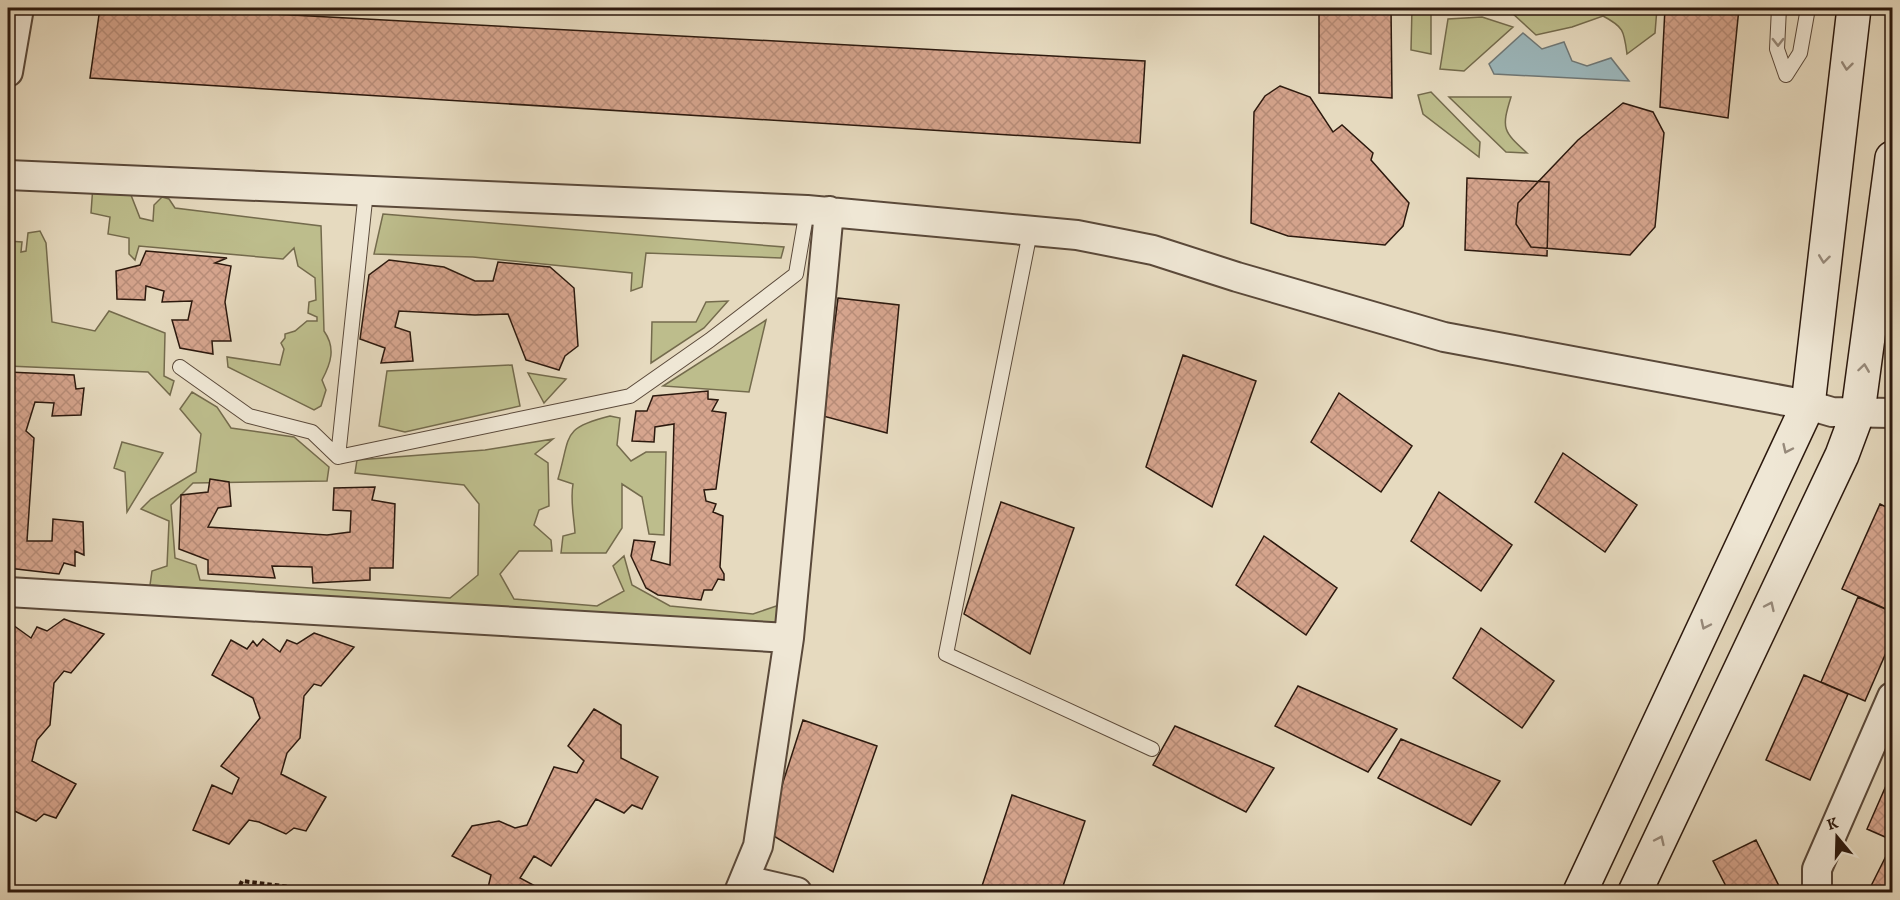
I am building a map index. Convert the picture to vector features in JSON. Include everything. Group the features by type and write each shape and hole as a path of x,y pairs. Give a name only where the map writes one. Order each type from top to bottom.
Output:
{"main road":[{"path":"1580,892 1808,405 1854,8"},
{"path":"1635,892 1842,454 1858,412 1893,158"}],"street":[{"path":"8,72 19,8"},
{"path":"8,175 818,211 1077,235 1153,250 1237,277 1444,337 1808,405 1832,412 1893,413"},
{"path":"797,892 748,889 758,846 789,638 818,211"},
{"path":"8,592 789,638"},
{"path":"1817,892 1817,869 1893,697"}],"lane":[{"path":"1779,8 1777,50 1786,75 1800,53 1808,8"},
{"path":"338,457 366,192"},
{"path":"338,457 630,396 710,340 796,274 818,211"},
{"path":"1030,232 946,654 1152,749"},
{"path":"180,367 249,416 312,432 338,457"}],"path":[{"path":"237,892 243,881 331,892"}],"green space":[{"path":"1412,8 1431,8 1431,54 1411,50"},
{"path":"1472,8 1657,8 1655,33 1627,54 1622,30 1603,16 1572,27 1536,35 1512,13"},
{"path":"1482,17 1513,27 1464,71 1440,69 1448,19"},
{"path":"1431,92 1480,142 1479,157 1423,114 1418,95"},
{"path":"1449,97 1511,97 1506,116 1506,129 1527,153 1506,152"},
{"path":"93,185 129,190 140,218 153,221 154,205 162,197 169,199 175,208 321,226 324,331 330,343 331,355 322,380 326,390 321,406 314,410 228,367 227,357 280,365 284,349 281,343 285,334 295,331 307,321 317,321 317,317 308,313 309,302 316,300 315,278 298,266 294,248 283,259 139,246 135,260 129,254 129,238 108,234 110,217 91,213"},
{"path":"383,214 784,247 781,258 646,253 642,287 631,291 632,273 473,257 374,254"},
{"path":"40,231 46,243 52,322 95,331 109,311 165,333 164,376 174,381 170,395 148,372 8,366 8,329 14,329 13,308 8,304 8,241 22,242 21,252 26,251 28,233"},
{"path":"728,301 704,328 651,363 652,322 696,322 706,302"},
{"path":"766,320 749,392 663,386"},
{"path":"512,365 520,406 405,432 379,426 387,371"},
{"path":"528,373 566,379 544,403"},
{"path":"192,392 217,407 231,428 294,437 329,467 327,481 193,483 171,505 175,558 196,565 200,580 450,598 478,575 479,504 464,485 355,473 357,460 485,450 553,439 535,454 548,463 549,506 539,510 534,525 551,540 552,551 519,551 500,574 514,599 597,606 624,591 613,566 624,556 632,585 670,606 753,614 782,604 779,630 150,585 152,571 167,566 169,521 141,509 151,499 196,472 201,434 180,409"},
{"path":"610,416 620,418 617,445 631,461 646,452 666,452 664,535 649,534 642,497 622,484 622,528 606,553 561,553 563,536 575,533 573,484 558,479 567,443 575,430 594,420"},
{"path":"122,442 163,453 127,512 125,472 114,468"}],"water":[{"path":"1523,33 1542,49 1564,42 1572,61 1587,66 1611,58 1629,81 1494,74 1489,64"}],"building":[{"path":"100,8 161,8 1145,61 1140,143 90,78"},
{"path":"1319,8 1391,8 1392,98 1319,93"},
{"path":"1665,8 1739,8 1728,118 1660,107"},
{"path":"1280,86 1310,97 1333,132 1342,125 1373,153 1371,160 1409,203 1403,226 1385,245 1288,236 1251,223 1254,112 1265,96"},
{"path":"1623,103 1653,112 1664,133 1655,227 1630,255 1531,247 1516,224 1518,203 1578,140"},
{"path":"1467,178 1549,182 1547,256 1465,250"},
{"path":"146,251 227,258 215,263 231,266 225,302 231,341 212,341 213,354 180,348 172,320 188,320 192,301 162,302 164,291 146,286 145,300 117,299 116,271 140,265"},
{"path":"389,260 444,267 475,281 493,281 498,262 550,267 574,288 578,346 565,356 559,370 526,360 508,314 475,315 399,311 395,327 410,332 413,361 381,363 385,348 360,339 369,275"},
{"path":"838,298 899,305 887,433 823,416"},
{"path":"1183,355 1256,381 1212,507 1146,467"},
{"path":"8,372 74,375 76,389 84,388 81,415 52,416 54,403 35,402 26,431 34,438 27,541 52,541 53,519 83,522 84,555 75,551 75,566 64,563 59,574 8,568"},
{"path":"708,391 708,399 718,400 712,411 726,413 716,489 704,490 706,501 716,504 713,512 723,516 720,567 724,580 718,579 712,590 704,590 701,600 658,595 646,588 631,556 634,540 655,542 651,560 670,565 674,424 655,427 654,442 632,441 636,411 647,411 653,396"},
{"path":"1339,393 1412,446 1381,492 1311,442"},
{"path":"1563,453 1637,505 1605,552 1535,502"},
{"path":"210,479 229,482 231,506 218,508 208,527 327,535 350,532 351,511 333,510 334,488 375,487 372,500 395,504 393,568 370,568 370,580 313,583 312,567 272,566 275,578 208,574 208,560 179,549 181,495 208,492"},
{"path":"1439,492 1512,545 1481,591 1411,541"},
{"path":"1001,502 1074,528 1030,654 964,614"},
{"path":"1880,504 1892,510 1892,594 1886,609 1842,589"},
{"path":"1264,536 1337,588 1306,635 1236,585"},
{"path":"1858,597 1892,612 1892,639 1865,701 1821,682"},
{"path":"64,619 104,634 71,673 64,671 54,683 50,725 37,740 32,761 76,784 56,818 44,814 36,821 8,808 8,708 10,704 8,633 13,625 31,638 37,627 47,631"},
{"path":"1481,628 1554,681 1522,728 1453,678"},
{"path":"314,633 354,647 321,686 314,684 304,696 300,738 287,753 281,774 326,797 306,831 294,828 286,834 249,820 229,844 193,830 212,785 232,794 239,778 221,766 260,718 253,698 212,675 231,640 247,649 253,641 257,646 263,639 280,652 287,640 297,644"},
{"path":"1804,675 1848,694 1810,780 1766,760"},
{"path":"1298,686 1397,729 1368,772 1275,726"},
{"path":"594,709 621,725 621,758 658,777 642,809 632,805 624,813 596,799 551,866 534,856 520,878 537,887 534,892 487,892 491,875 452,856 472,826 499,821 515,828 527,825 554,767 577,773 584,761 568,746"},
{"path":"803,720 877,746 833,872 767,832"},
{"path":"1175,726 1274,768 1246,812 1153,765"},
{"path":"1401,739 1500,781 1471,825 1378,778"},
{"path":"1892,772 1892,840 1867,829"},
{"path":"1012,795 1085,821 1061,892 980,892"},
{"path":"1756,840 1782,892 1729,892 1713,861"},
{"path":"1892,844 1892,892 1868,892"}]}
